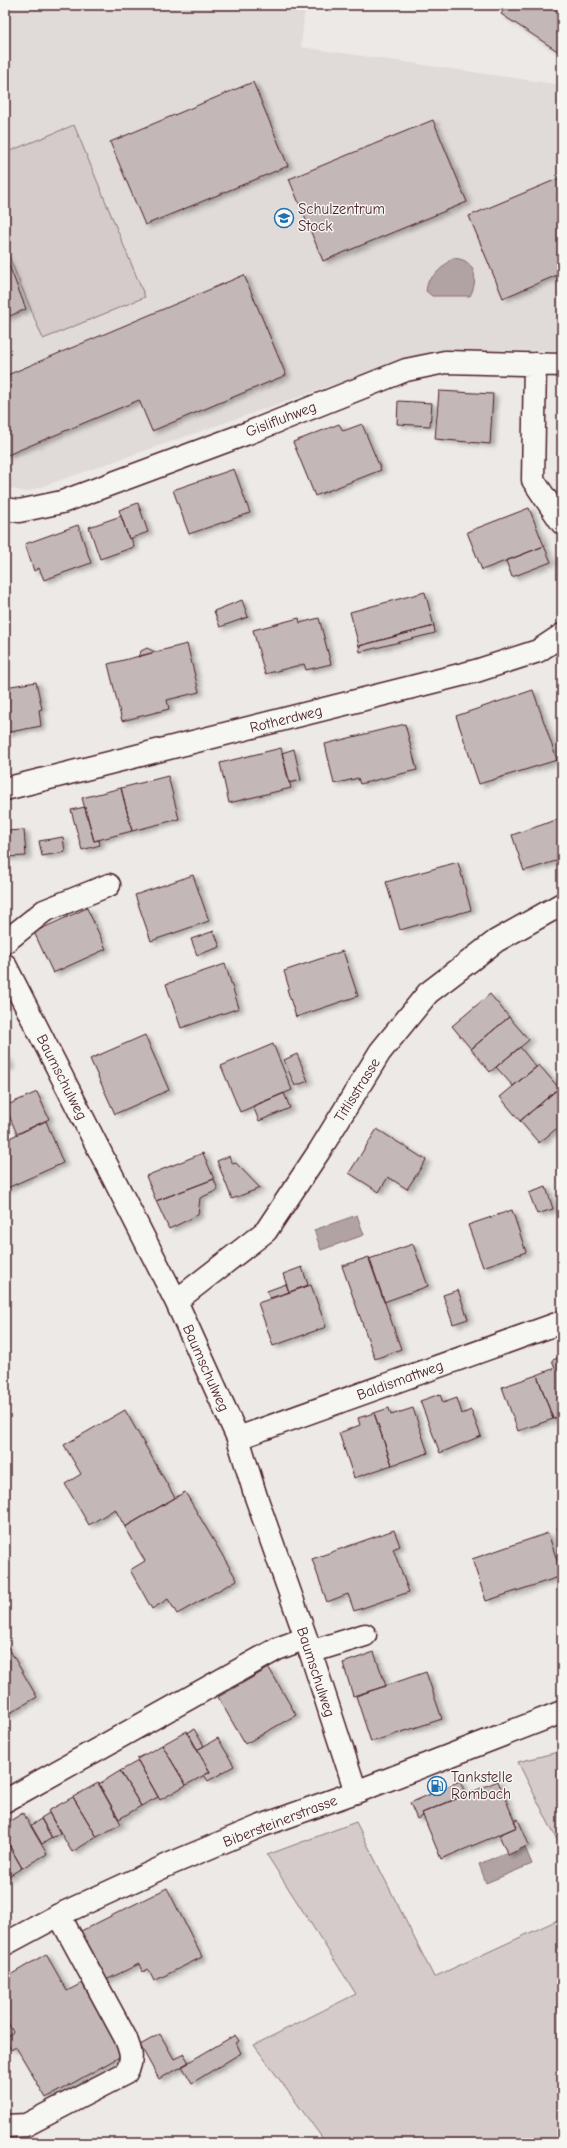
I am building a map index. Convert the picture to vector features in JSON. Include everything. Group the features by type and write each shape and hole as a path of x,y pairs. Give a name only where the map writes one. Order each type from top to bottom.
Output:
{"street":[{"name":"Gislifluhweg","path":"5,509 19,511 62,502 248,432 406,370 445,362 562,365"},
{"path":"535,364 533,480 562,523"},
{"name":"Rotherdweg","path":"5,789 476,671 538,651 562,635"},
{"path":"5,942 44,911 109,885"},
{"name":"Titlisstrasse","path":"176,1301 266,1231 320,1150 380,1052 428,993 496,940 562,904"},
{"name":"Baumschulweg","path":"5,965 176,1301 238,1438 256,1497 308,1645 356,1792"},
{"name":"Baldismattweg","path":"238,1438 562,1322"},
{"path":"5,1801 278,1648 308,1645 366,1635"},
{"name":"Bibersteinerstrasse","path":"5,1944 59,1915 170,1864 261,1826 356,1792 562,1712"},
{"path":"5,2126 26,2124 126,2073 130,2066 131,2051 125,2037 59,1915"}],"shaded area":[{"name":"Schulzentrum Stock","path":"5,5 305,5 301,47 562,85 562,350 430,351 26,492 5,487"},
{"path":"74,125 145,297 43,339 5,247 5,153"},
{"path":"452,258 464,260 472,268 475,277 474,287 470,296 432,296 426,291 428,281"},
{"path":"357,1215 364,1235 321,1250 314,1230"},
{"path":"562,1751 562,1850 518,1762"},
{"path":"356,1822 434,1977 562,1918 562,2143 326,2143 254,2045 356,1994 267,1855"},
{"path":"524,1845 532,1864 486,1883 479,1864"}],"building":[{"path":"507,5 562,5 562,54 501,14"},
{"path":"253,82 288,166 145,225 110,142"},
{"path":"433,120 467,202 323,261 289,179"},
{"path":"562,177 562,273 503,298 469,216"},
{"path":"5,255 26,309 5,318"},
{"path":"244,275 286,375 152,431 139,400 5,456 5,376"},
{"path":"439,391 493,394 490,444 435,439"},
{"path":"398,401 432,403 430,426 397,424"},
{"path":"339,424 343,431 362,424 381,470 315,496 293,442"},
{"path":"234,469 250,513 189,534 173,490"},
{"path":"138,503 148,532 129,539 119,510"},
{"path":"529,508 544,546 482,570 467,532"},
{"path":"121,516 129,539 131,538 134,547 100,559 89,527"},
{"path":"78,525 91,563 44,580 39,568 34,571 25,544"},
{"path":"544,546 551,562 512,577 506,561"},
{"path":"425,592 434,626 359,646 350,612"},
{"path":"242,600 248,617 220,627 214,611"},
{"path":"299,618 300,623 319,618 331,664 306,670 304,664 265,674 253,630"},
{"path":"434,626 435,633 360,652 359,646"},
{"path":"187,644 199,692 167,700 169,709 122,721 108,664"},
{"path":"147,648 155,652 138,657 141,651"},
{"path":"36,682 42,709 39,710 41,726 5,733 5,687"},
{"path":"533,690 557,760 479,784 456,716"},
{"path":"405,724 417,770 360,784 358,778 334,784 325,744"},
{"path":"281,748 291,788 229,803 220,763"},
{"path":"294,749 301,780 289,783 282,753"},
{"path":"168,776 179,819 132,831 121,788"},
{"path":"121,788 132,831 94,841 82,798"},
{"path":"85,807 94,841 99,840 100,845 82,850 71,810"},
{"path":"562,818 562,859 524,871 512,835"},
{"path":"24,830 26,856 5,857 5,831"},
{"path":"63,837 65,852 42,856 39,841"},
{"path":"458,862 471,910 400,930 386,882"},
{"path":"193,875 209,921 151,941 135,895"},
{"path":"87,908 106,949 53,973 34,932"},
{"path":"214,931 220,947 197,955 191,939"},
{"path":"343,951 358,996 296,1017 287,989 289,988 284,971"},
{"path":"225,964 239,1008 181,1028 166,984"},
{"path":"490,994 509,1017 471,1049 452,1026"},
{"path":"509,1017 529,1040 490,1072 471,1049"},
{"path":"145,1035 169,1090 115,1114 90,1059"},
{"path":"273,1044 292,1090 240,1112 221,1066"},
{"path":"520,1047 536,1067 513,1086 496,1067"},
{"path":"297,1054 308,1081 295,1086 284,1060"},
{"path":"5,1055 10,1066 5,1068"},
{"path":"539,1065 559,1088 520,1121 500,1097"},
{"path":"559,1088 562,1092 562,1124 539,1143 520,1121"},
{"path":"37,1092 49,1119 17,1134 5,1106"},
{"path":"284,1093 290,1108 259,1121 253,1106"},
{"path":"46,1121 63,1163 5,1189 5,1140"},
{"path":"377,1129 426,1160 407,1189 388,1177 379,1192 349,1173"},
{"path":"203,1153 214,1179 156,1201 146,1176"},
{"path":"229,1156 233,1164 236,1163 260,1188 232,1199 217,1161"},
{"path":"214,1179 218,1190 200,1198 198,1215 169,1229 156,1201"},
{"path":"546,1187 553,1209 537,1214 529,1193"},
{"path":"512,1210 526,1252 483,1267 468,1225"},
{"path":"413,1244 428,1286 384,1302 369,1259"},
{"path":"369,1257 401,1349 375,1359 342,1266"},
{"path":"302,1267 308,1285 289,1292 283,1274"},
{"path":"286,1284 289,1292 270,1298 267,1291"},
{"path":"311,1285 326,1327 273,1346 258,1303"},
{"path":"458,1290 468,1319 453,1324 443,1295"},
{"path":"562,1357 562,1415 553,1419 537,1375 555,1368 552,1360"},
{"path":"537,1375 553,1419 518,1431 502,1387"},
{"path":"440,1394 443,1403 457,1398 462,1414 471,1410 481,1436 440,1453 420,1401"},
{"path":"389,1408 391,1415 413,1408 428,1453 392,1465 374,1413"},
{"path":"125,1410 175,1498 125,1527 115,1509 89,1525 65,1484 81,1474 64,1445"},
{"path":"374,1413 392,1465 354,1478 339,1433 360,1425 358,1418"},
{"path":"185,1492 237,1580 177,1614 168,1599 152,1609 130,1570 145,1561 125,1527"},
{"path":"562,1526 562,1542 557,1528"},
{"path":"394,1530 400,1546 393,1549 409,1592 354,1611 348,1594 327,1602 312,1559"},
{"path":"548,1533 562,1576 486,1601 472,1559"},
{"path":"5,1642 37,1697 5,1716"},
{"path":"374,1652 386,1686 353,1696 343,1663"},
{"path":"269,1668 296,1715 245,1744 218,1697"},
{"path":"426,1672 442,1719 371,1742 356,1696"},
{"path":"194,1729 204,1746 197,1750 187,1733"},
{"path":"187,1731 210,1772 186,1785 162,1745"},
{"path":"218,1738 234,1766 208,1781 204,1775 210,1772 197,1750"},
{"path":"162,1745 186,1785 160,1800 137,1759"},
{"path":"138,1761 158,1797 141,1806 120,1771"},
{"path":"120,1771 141,1806 119,1819 99,1784"},
{"path":"460,1781 466,1795 422,1813 423,1816 417,1819 410,1803"},
{"path":"498,1781 517,1827 441,1859 422,1813"},
{"path":"98,1783 121,1824 97,1837 73,1797"},
{"path":"73,1797 97,1837 72,1852 48,1811"},
{"path":"23,1813 47,1854 22,1868 5,1838 5,1824"},
{"path":"49,1813 60,1833 52,1838 41,1818"},
{"path":"41,1819 52,1838 42,1844 31,1825"},
{"path":"518,1819 529,1845 508,1855 499,1835 517,1827 514,1821"},
{"path":"5,1838 22,1868 5,1878"},
{"path":"167,1888 202,1957 154,1981 148,1969 143,1972 139,1964 104,1981 79,1932"},
{"path":"46,1954 67,1991 82,1983 123,2055 46,2098 16,2047 11,2050 5,2038 13,2032 5,2018 5,1978"},
{"path":"160,2034 174,2059 184,2054 189,2063 159,2079 140,2045"},
{"path":"235,2035 239,2041 236,2043 241,2053 192,2083 182,2066"}],"place":[{"name":"Schulzentrum Stock","path":"284,218"},
{"name":"Tankstelle Rombach","path":"437,1786"}]}
